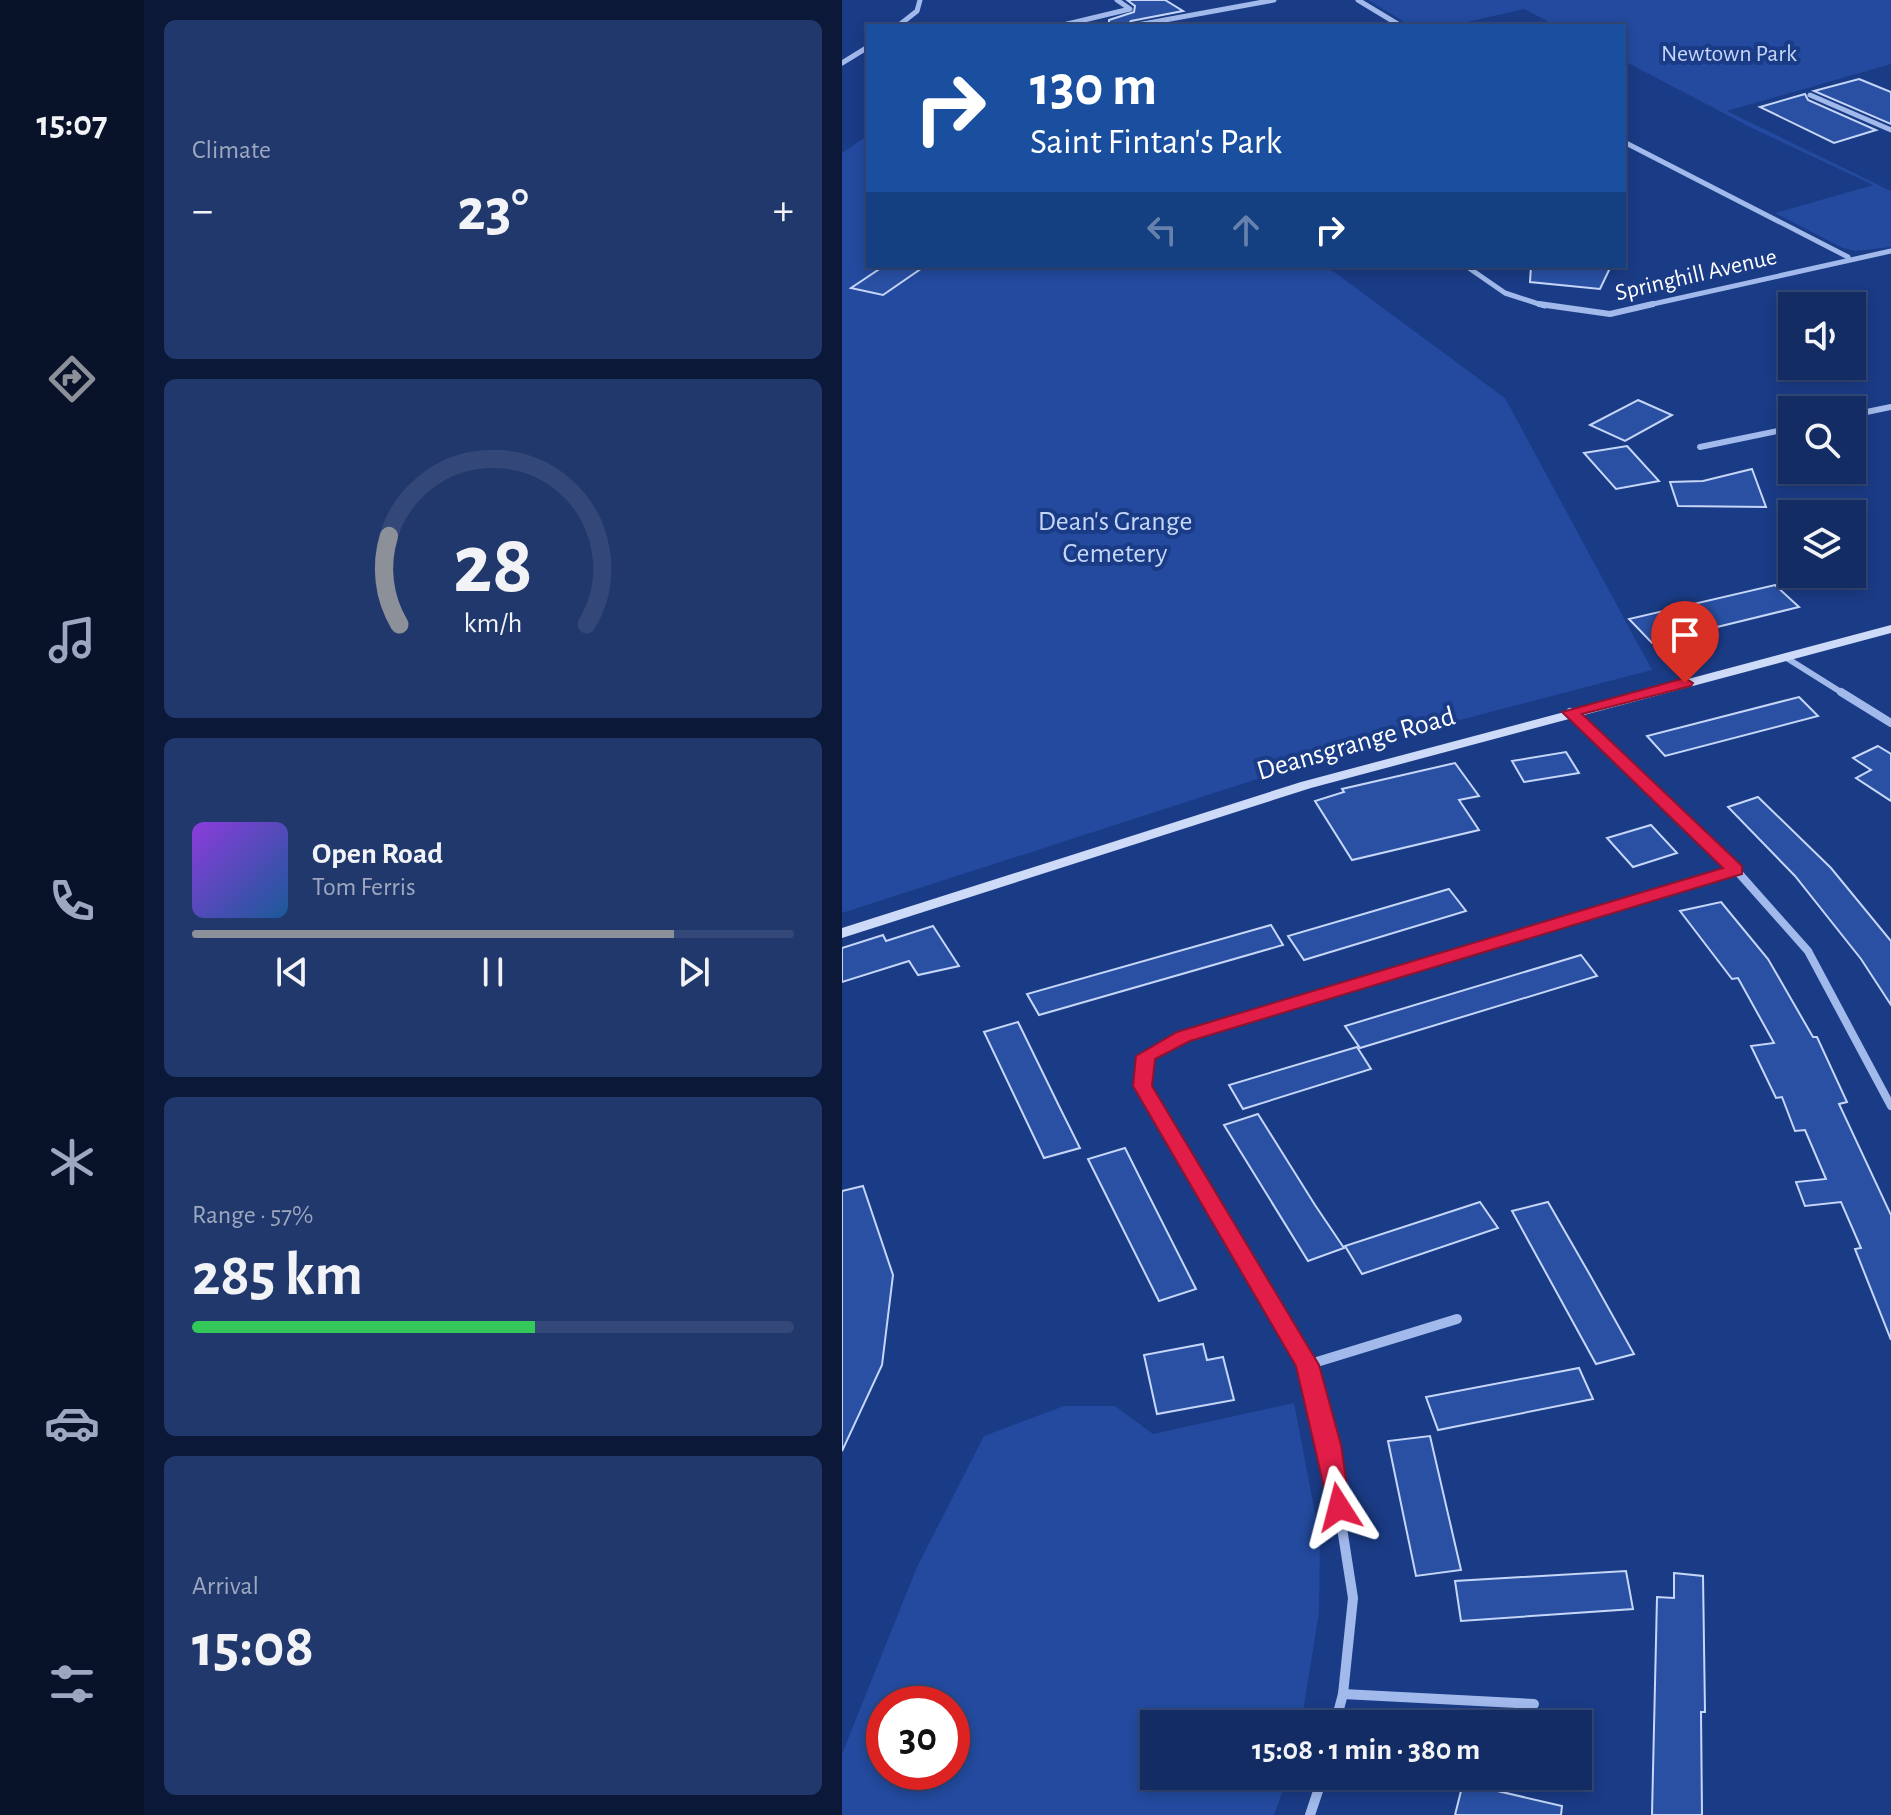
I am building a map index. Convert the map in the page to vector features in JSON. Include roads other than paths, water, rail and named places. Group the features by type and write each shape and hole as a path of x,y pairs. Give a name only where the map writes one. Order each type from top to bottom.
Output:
{"main road":[{"name":"Deansgrange Road","path":"842,933 1276,793 1570,712 1891,629"}],"street":[{"path":"901,24 917,11 920,0"},
{"path":"1067,24 1130,9 1117,0"},
{"path":"1143,24 1274,0"},
{"path":"1358,0 1398,24"},
{"path":"842,63 866,48"},
{"path":"1810,95 1891,130"},
{"name":"Springhill Avenue","path":"1626,143 1848,258"},
{"name":"Springhill Avenue","path":"1469,268 1505,293 1551,308 1610,314 1848,258 1891,251"},
{"path":"1866,412 1891,407"},
{"path":"1700,447 1778,431"},
{"path":"1785,657 1891,723"},
{"path":"1570,712 1736,870 1808,951 1866,1053 1891,1106"},
{"path":"1339,1710 1353,1598 1329,1445 1307,1365 1143,1086 1146,1056 1183,1037 1736,870"},
{"path":"1307,1365 1457,1319"},
{"path":"1343,1694 1534,1704"},
{"path":"1310,1815 1318,1790"}],"park label":[{"name":"Newtown Park","path":"1729,54"},
{"name":"Dean's Grange Cemetery","path":"1115,538"}]}
